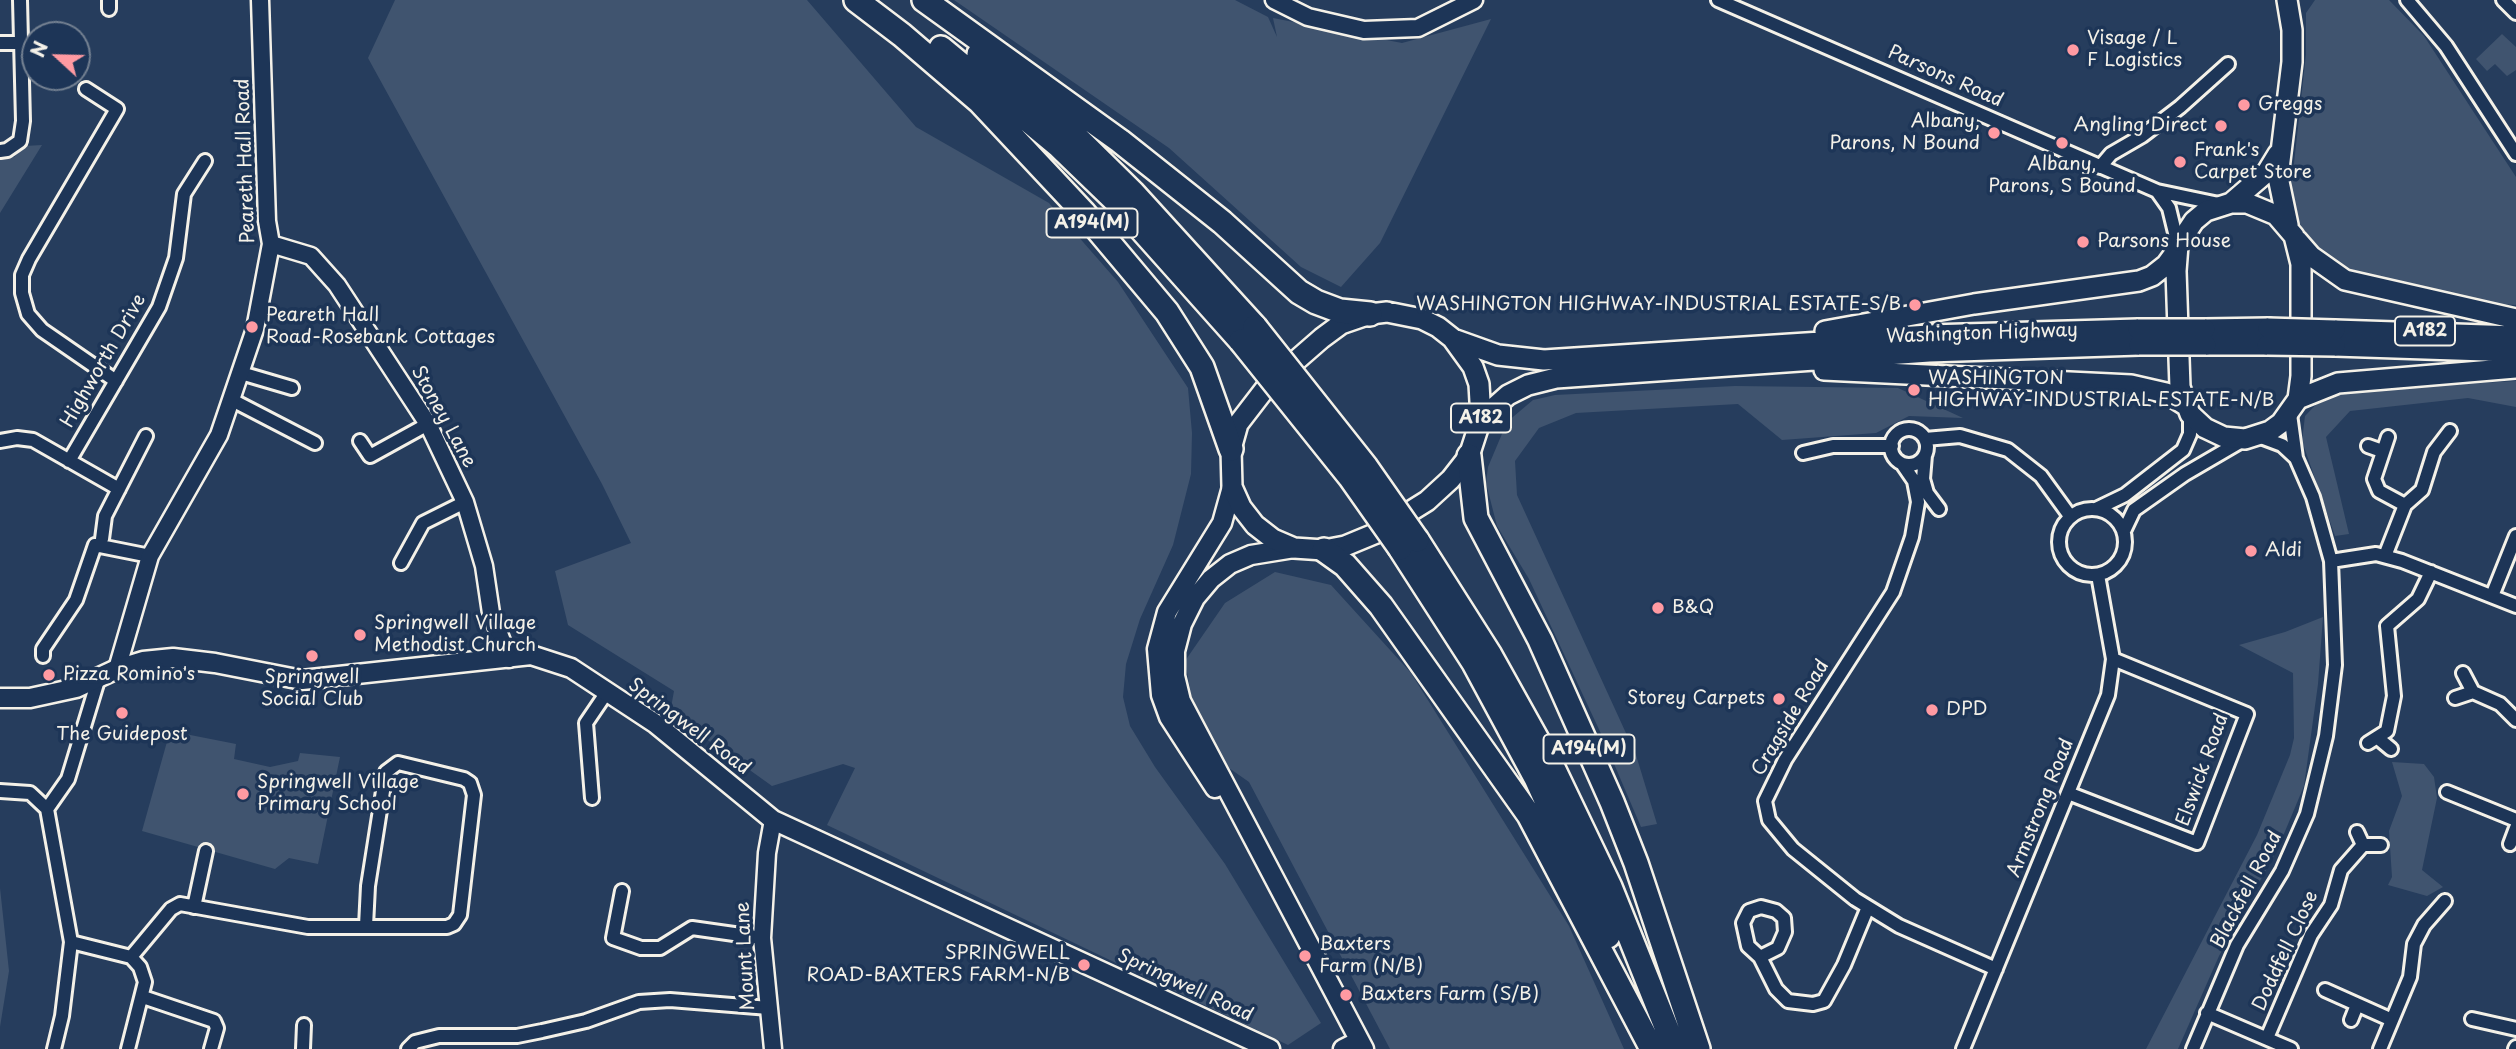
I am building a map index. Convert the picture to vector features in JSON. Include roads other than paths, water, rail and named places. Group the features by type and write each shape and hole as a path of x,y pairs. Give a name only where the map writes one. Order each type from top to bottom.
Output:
{"highway":[{"name":"A194(M)","path":"856,0 902,35 979,101 1074,202 1167,312 1202,367 1231,449"},
{"name":"A194(M)","path":"878,0 1059,146 1248,334"},
{"name":"A194(M)","path":"911,0 1070,131 1133,192 1248,334 1297,408 1409,544 1490,655 1554,770 1610,887 1675,1049"},
{"path":"924,0 1120,141 1222,222 1299,292 1316,302 1340,310 1370,314"},
{"name":"A194(M)","path":"1469,456 1476,518 1540,640 1612,802 1636,863 1698,1049"},
{"name":"A194(M)","path":"1409,544 1536,778 1592,898 1653,1049"},
{"name":"A194(M)","path":"1324,550 1345,565 1381,606 1529,816 1653,1049"}],"main road":[{"path":"2287,0 2292,30 2292,62 2279,152 2281,202 2301,264 2301,376 2294,406"},
{"path":"1740,356 1974,304 2139,281 2166,265 2193,221 2226,204 2267,172 2279,152"},
{"path":"2226,204 2263,207 2291,231 2311,256 2345,280 2516,319"},
{"path":"2178,247 2180,387 2188,409"},
{"name":"A182","path":"1370,314 1405,314 1422,319 1452,338 1473,367 1479,384 1481,419 1469,456 1451,479 1402,519 1345,546 1324,550 1294,548 1273,539 1255,525 1241,507 1233,486 1231,449 1238,424 1285,368 1341,324 1370,314"},
{"name":"Washington Highway","path":"1452,338 1498,355 1544,360 1942,352 2139,337 2516,336"},
{"name":"Washington Highway","path":"2335,338 2516,352"},
{"path":"1740,356 2131,385 2166,394 2215,433 2252,437 2270,431 2294,406 2338,383 2516,368"},
{"name":"Washington Highway","path":"1481,419 1508,395 1528,385 1556,379 1740,356"},
{"path":"1233,486 1223,523 1167,611 1161,629 1156,668 1161,695 1175,726 1258,852"},
{"path":"1294,548 1251,555 1230,564 1211,579 1191,607 1175,651 1175,676 1181,701 1355,1046"},
{"name":"Springwell Road","path":"0,698 45,695 76,688 117,669 173,658 302,680 509,659 531,654 571,668 656,724 772,820 1270,1049"}],"street":[{"path":"0,151 7,150 20,141 23,121 20,0"},
{"name":"Peareth Hall Road","path":"117,669 150,556 212,448 232,401 255,329 271,244 267,220 260,0"},
{"path":"1274,0 1308,17 1364,30 1418,28 1474,0"},
{"name":"Parsons Road","path":"1718,0 1737,4 2157,191 2178,198 2226,204"},
{"path":"2407,0 2446,46 2516,154"},
{"path":"2503,0 2516,13"},
{"path":"0,43 19,43"},
{"path":"2100,167 2111,154 2142,136 2180,107 2228,64"},
{"path":"89,91 117,109 29,260 22,275 22,293 28,314 42,330 116,381"},
{"name":"Highworth Drive","path":"69,461 159,307 176,258 184,194 205,161"},
{"path":"2157,191 2169,208 2178,247"},
{"name":"Stoney Lane","path":"271,244 311,256 337,285 428,424 465,502 484,566 491,613 509,659"},
{"path":"241,373 292,388"},
{"path":"232,401 315,443"},
{"name":"Blackfell Road","path":"2193,1049 2238,945 2282,871 2306,814 2326,736 2336,665 2330,561 2313,496 2297,458 2294,406"},
{"path":"2096,509 2115,517 2124,531 2126,541 2120,560 2113,569 2098,575 2087,575 2073,570 2061,555 2059,534 2070,516 2079,511 2096,509 2125,495 2183,450 2190,434 2188,409"},
{"path":"360,441 370,456 428,424"},
{"path":"1904,430 1917,431 1925,439 1925,455 1917,464 1903,465 1894,457 1892,446 1895,436 1904,430"},
{"path":"2385,556 2405,505 2422,490 2434,452 2450,431"},
{"path":"102,539 105,516 146,436"},
{"path":"1925,439 1960,436 2008,450 2041,476 2070,516"},
{"path":"2124,531 2134,510 2185,474 2252,437 2281,445 2297,458"},
{"path":"2388,437 2374,479 2379,491 2405,505"},
{"path":"0,441 17,438 33,440 119,489"},
{"path":"1803,453 1833,446 1892,446"},
{"path":"2368,446 2382,451"},
{"name":"Cragside Road","path":"1925,455 1923,498 1893,592 1785,760 1765,801 1769,820 1793,849 1819,873 1899,926 1996,969"},
{"name":"Cragside Road","path":"1903,465 1923,498"},
{"path":"401,563 423,523 465,502"},
{"path":"2492,596 2510,568 2516,536"},
{"path":"43,656 43,649 76,600 95,545 150,556"},
{"path":"2330,561 2376,554 2385,556 2516,606"},
{"path":"2391,749 2373,741 2387,731 2394,696 2387,626 2418,598 2431,572"},
{"name":"Armstrong Road","path":"1963,1049 2108,695 2113,659 2098,575"},
{"name":"Elswick Road","path":"2068,793 2197,843 2247,714 2113,659"},
{"path":"2463,673 2473,692 2500,704 2516,720"},
{"path":"47,809 68,779 99,677"},
{"path":"592,798 586,723 607,692"},
{"path":"2455,698 2473,692"},
{"path":"131,957 171,909 180,904 308,926 447,927 454,924 460,915 474,794 470,783 464,779 398,763 386,772 368,886 366,926"},
{"path":"0,791 30,793 47,809 71,942 62,1016 54,1049"},
{"path":"2447,792 2516,820"},
{"name":"Mount Lane","path":"772,820 767,853 762,938 772,1049"},
{"path":"2510,844 2516,828"},
{"path":"2357,832 2363,845 2381,845"},
{"name":"Doddfell Close","path":"2267,1038 2311,935 2331,905 2341,870 2363,845"},
{"path":"194,907 206,851"},
{"path":"622,891 613,938 640,948 660,948 692,928 762,938"},
{"path":"2379,1049 2410,977 2414,944 2424,925 2445,901"},
{"path":"1760,957 1776,989 1788,1001 1801,1004 1824,1001 1844,965 1868,907"},
{"path":"71,942 131,957 140,967 145,982 143,997 128,1049"},
{"path":"2325,990 2392,1020"},
{"path":"143,997 214,1021 217,1028 211,1049"},
{"path":"408,1049 415,1042 439,1036 484,1043 586,1021 639,1002 670,1000 769,1008"},
{"path":"2351,1020 2357,1005"},
{"path":"2207,1013 2291,1049"},
{"path":"2472,1019 2516,1030"},
{"path":"303,1049 304,1025"}],"place":[{"name":"Visage / L F Logistics","path":"2073,50"},
{"name":"Greggs","path":"2244,105"},
{"name":"Angling Direct","path":"2221,126"},
{"name":"Albany, Parons, N Bound","path":"1994,133"},
{"name":"Albany, Parons, S Bound","path":"2062,143"},
{"name":"Frank's Carpet Store","path":"2180,162"},
{"name":"Parsons House","path":"2083,242"},
{"name":"WASHINGTON HIGHWAY-INDUSTRIAL ESTATE-S/B","path":"1915,305"},
{"name":"Peareth Hall Road-Rosebank Cottages","path":"252,327"},
{"name":"WASHINGTON HIGHWAY-INDUSTRIAL ESTATE-N/B","path":"1914,390"},
{"name":"Aldi","path":"2251,551"},
{"name":"B&Q","path":"1658,608"},
{"name":"Springwell Village Methodist Church","path":"360,635"},
{"name":"Springwell Social Club","path":"312,656"},
{"name":"Pizza Romino's","path":"49,675"},
{"name":"Storey Carpets","path":"1779,699"},
{"name":"DPD","path":"1932,710"},
{"name":"The Guidepost","path":"122,713"},
{"name":"Springwell Village Primary School","path":"243,794"},
{"name":"Baxters Farm (N/B)","path":"1305,956"},
{"name":"SPRINGWELL ROAD-BAXTERS FARM-N/B","path":"1084,965"},
{"name":"Baxters Farm (S/B)","path":"1346,995"}]}
